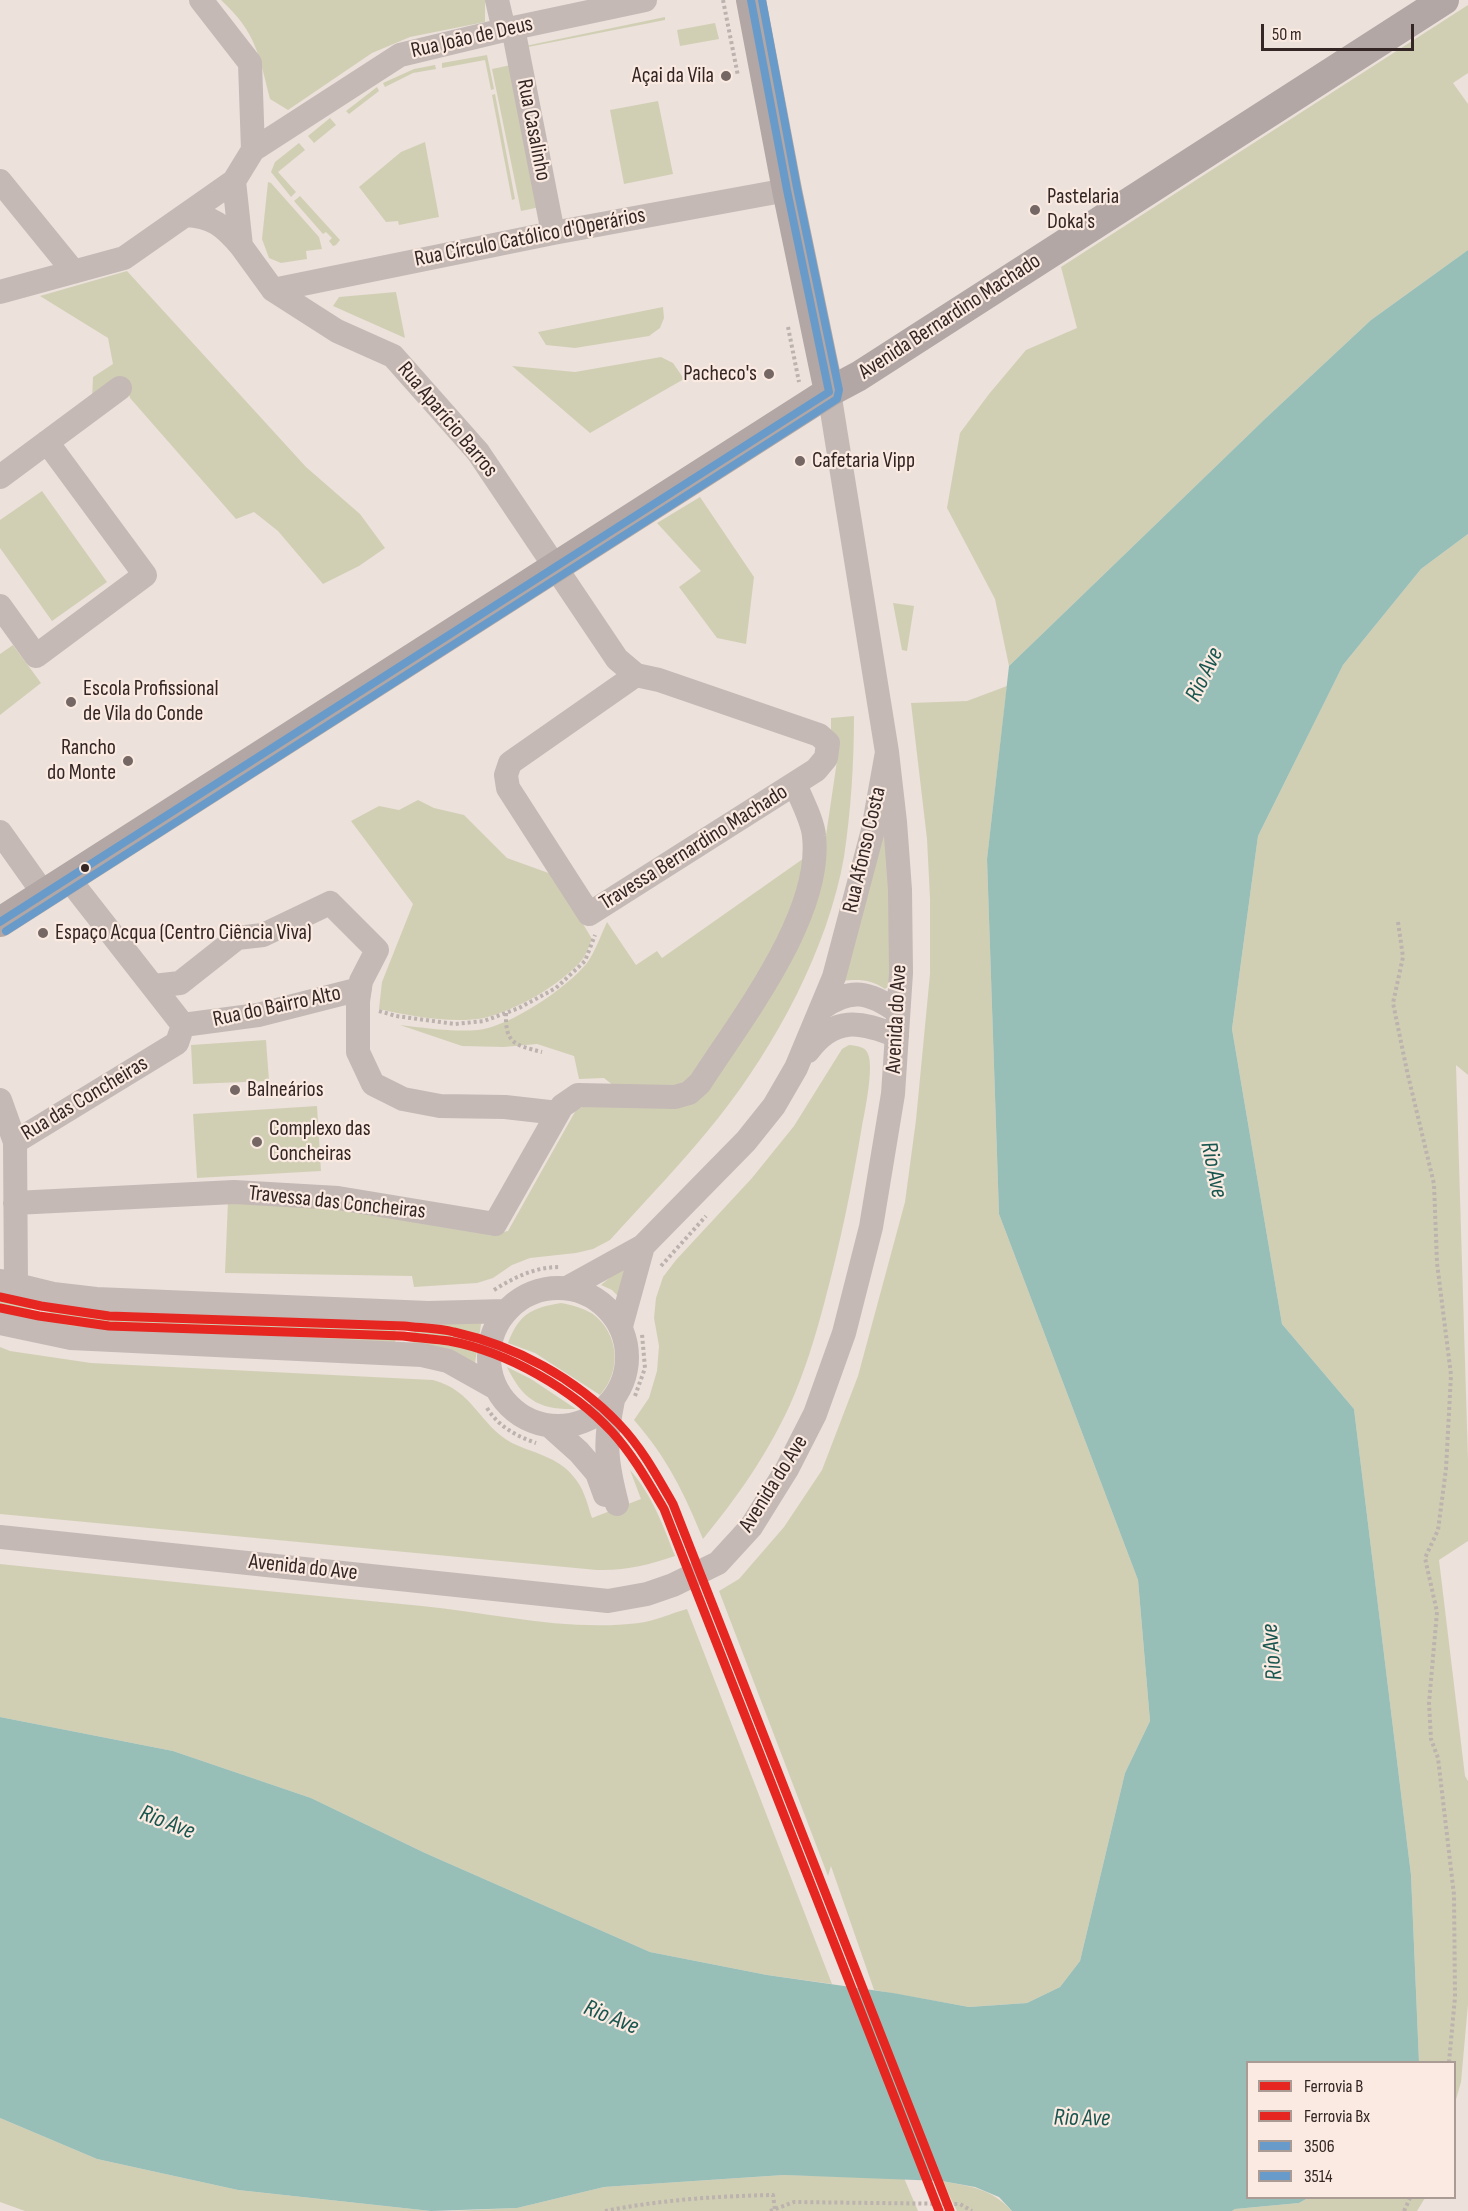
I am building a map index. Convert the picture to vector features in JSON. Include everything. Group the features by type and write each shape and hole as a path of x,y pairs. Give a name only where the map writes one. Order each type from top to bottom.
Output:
{"main road":[{"path":"752,0 787,189 829,393"},
{"name":"Avenida Bernardino Machado","path":"0,922 859,376 1444,0"}],"street":[{"path":"0,292 124,258 234,181 253,150 250,63 201,0"},
{"name":"Rua Casalinho","path":"498,0 508,29 553,233"},
{"name":"Rua João de Deus","path":"253,150 400,55 645,0"},
{"path":"0,181 74,272"},
{"name":"Rua Aparício Barros","path":"234,181 241,246 273,290 337,331 393,356 478,452 557,568"},
{"name":"Rua Círculo Católico d'Operários","path":"273,290 553,233 787,189"},
{"path":"186,215 202,216 216,222 229,231 241,246"},
{"path":"0,477 120,388"},
{"name":"Rua Afonso Costa","path":"567,1288 643,1246 746,1142 774,1106 796,1068 834,977 873,830 887,752 829,393"},
{"path":"0,606 36,656 145,575 47,442"},
{"name":"Travessa Bernardino Machado","path":"557,568 617,659 636,675 819,735 828,742 826,758 816,770 589,914 508,788 506,775 510,763 636,675"},
{"name":"Avenida do Ave","path":"0,1537 608,1601 647,1594 674,1585 718,1563 751,1527 787,1469 815,1414 844,1333 871,1227 893,1094 901,973 900,891 887,752"},
{"path":"558,1113 562,1106 578,1095 675,1097 688,1093 700,1083 787,948 802,911 814,869 814,835 795,784"},
{"name":"Rua do Bairro Alto","path":"0,832 153,986 183,1025 359,998 358,1052 372,1084 403,1099 440,1106 505,1107 558,1113"},
{"path":"153,986 180,983 237,938 263,935 330,903 377,950 361,981 359,998"},
{"path":"822,1008 850,994 868,995 884,1002 897,1024"},
{"path":"796,1068 815,1042 834,1027 857,1023 897,1024"},
{"name":"Rua das Concheiras","path":"0,1100 15,1142 177,1043 183,1025"},
{"name":"Travessa das Concheiras","path":"15,1203 234,1192 338,1198 495,1224 558,1113"},
{"path":"15,1142 15,1203 8,1283 53,1294 96,1299 428,1313 506,1311"},
{"name":"Rua Afonso Costa","path":"631,1328 643,1246"},
{"path":"0,1323 71,1338 422,1354 448,1361 489,1394 528,1419 544,1435 579,1452 597,1473 614,1505 606,1429 621,1401 619,1392 627,1371 631,1328 608,1307 589,1294 567,1288 544,1289 523,1297 506,1311 496,1326 490,1342 489,1394"},
{"path":"544,1435 594,1417 621,1401"}],"path":[{"path":"359,998 396,1016 454,1024 484,1021 506,1013 556,988 585,962 600,922 598,908"},
{"path":"1398,922 1403,957 1393,1003 1434,1184 1437,1263 1451,1375 1446,1469 1438,1530 1425,1558 1437,1612 1429,1703 1431,1739 1438,1758 1454,1895 1455,1997 1449,2061"},
{"path":"506,1013 506,1031 517,1045 542,1052"},
{"path":"656,1274 707,1215"},
{"path":"621,1401 636,1393 645,1368 631,1328"},
{"path":"489,1394 493,1418 509,1430 544,1435"},
{"path":"605,2211 736,2196 773,2196 773,2210 794,2202 960,2204 972,2211"}],"green space":[{"path":"221,0 485,0 485,22 410,37 372,53 288,110 270,99 259,57 249,34"},
{"path":"1468,5 1468,73 1453,83 1468,104 1468,250 1371,320 1009,666 995,599 947,508 960,433 1026,350 1077,328 1061,267"},
{"path":"665,17 665,20 525,46"},
{"path":"715,23 719,39 680,46 677,30"},
{"path":"487,55 494,89 491,90 485,60 442,68 442,63"},
{"path":"435,65 436,69 413,73 385,87 383,83 414,69"},
{"path":"511,65 540,207 521,211 492,69"},
{"path":"377,87 379,91 349,114 346,111"},
{"path":"495,94 515,199 512,200 492,95"},
{"path":"658,101 673,174 624,184 610,110"},
{"path":"330,118 336,125 314,143 308,136"},
{"path":"425,142 439,217 399,225 398,221 386,222 359,187 401,152"},
{"path":"299,143 305,150 278,172 296,192 291,197 271,172 275,162"},
{"path":"268,182 319,237 322,249 306,251 307,259 281,263 269,258 262,239"},
{"path":"300,196 340,240 336,245 333,246 329,241 332,238 326,232 323,234 294,201"},
{"path":"127,271 306,467 360,514 385,548 359,566 323,584 278,531 254,512 236,519 130,398 125,380 92,400 93,377 113,364 108,338 40,296"},
{"path":"396,292 405,338 333,306 339,297"},
{"path":"663,307 664,318 660,328 649,336 575,348 546,345 538,332"},
{"path":"661,357 673,363 684,379 590,433 512,366 575,372"},
{"path":"42,491 107,582 52,621 0,548 0,520"},
{"path":"700,497 754,577 746,644 717,638 679,587 701,571 657,523"},
{"path":"1468,534 1468,1075 1456,1065 1468,1460 1468,1541 1439,1560 1465,1776 1468,1781 1468,2004 1461,2082 1456,2100 1456,2061 1419,2061 1411,1875 1354,1409 1282,1324 1232,1029 1258,836 1343,665 1421,569"},
{"path":"893,603 914,606 907,651 902,650"},
{"path":"13,645 41,683 0,715 0,654"},
{"path":"1007,686 987,859 999,1214 1138,1580 1150,1721 1125,1773 1080,1961 1060,1987 1027,2003 969,2007 874,1990 831,1866 828,1876 719,1591 739,1579 784,1527 822,1470 858,1376 905,1202 916,1120 930,974 927,839 911,703 967,701"},
{"path":"854,716 852,786 844,857 826,926 797,994 760,1059 719,1117 610,1240 593,1249 576,1253 530,1258 512,1265 493,1278 477,1283 414,1287 412,1276 225,1273 228,1201 324,1206 497,1233 508,1231 576,1110 591,1103 691,1100 819,883 838,754 831,731 831,718"},
{"path":"884,782 891,893 889,986 885,989 875,983 864,981 841,981"},
{"path":"418,800 434,808 464,815 507,858 554,875 592,939 583,958 573,969 524,1003 484,1018 445,1020 379,1009 382,982 413,904 351,821 379,806 399,810"},
{"path":"807,856 784,935 692,1077 682,1088 614,1086 604,1078 579,1079 574,1056 537,1044 504,1047 462,1046 400,1025 448,1030 478,1030 505,1022 537,1005 578,973 590,959 607,922 636,965 657,951 662,958"},
{"path":"266,1040 269,1081 193,1084 191,1045"},
{"path":"849,1045 858,1046 867,1051 870,1060 868,1089 845,1215 817,1330 804,1369 780,1426 739,1492 703,1539 674,1477 634,1420 649,1398 657,1371 659,1346 654,1318 656,1298 663,1277 752,1178 794,1126 842,1049"},
{"name":"Complexo das Concheiras","path":"317,1106 321,1171 197,1178 193,1114"},
{"path":"629,1262 621,1299 612,1290 601,1285"},
{"path":"0,1288 32,1298 29,1323 0,1315"},
{"path":"51,1298 396,1317 395,1349 48,1329"},
{"path":"561,1303 593,1314 608,1332 612,1342 614,1364 612,1375 600,1395 535,1353 508,1343 517,1325 527,1314 542,1307"},
{"path":"415,1318 482,1318 475,1363 413,1349"},
{"path":"0,1347 10,1351 91,1363 433,1380 458,1392 501,1436 553,1460 567,1470 580,1486 592,1518 641,1499 630,1470 651,1500 675,1556 636,1567 597,1570 0,1514"},
{"path":"507,1367 531,1379 576,1409 552,1408 534,1401 519,1388"},
{"path":"0,1564 422,1606 530,1621 585,1625 639,1623 687,1609 832,1984 767,1975 650,1952 425,1853 311,1798 173,1751 0,1717"},
{"path":"0,2118 97,2159 238,2190 431,2211 25,2211 0,2202"},
{"path":"784,2175 904,2178 918,2211 452,2211 517,2208 604,2187"},
{"path":"942,2181 988,2193 1012,2211 957,2211"},
{"path":"1306,2199 1424,2199 1417,2211 1232,2211 1299,2203"}],"water":[{"name":"Rio Ave","path":"1468,250 1468,534 1421,569 1343,665 1258,836 1232,1029 1282,1324 1354,1409 1411,1875 1419,2061 1246,2061 1246,2199 1306,2199 1299,2203 1232,2211 1012,2211 999,2197 975,2187 942,2181 784,2175 604,2187 517,2208 431,2211 238,2190 97,2159 0,2118 0,1717 173,1751 311,1798 425,1853 650,1952 767,1975 893,1993 969,2007 1027,2003 1060,1987 1080,1961 1125,1773 1150,1721 1138,1580 999,1214 987,859 1009,666 1371,320"}],"rail line":[{"name":"B","path":"0,1297 41,1306 109,1316 404,1326 448,1331 477,1338 522,1355 564,1378 602,1407 635,1443 673,1504 950,2211"},
{"name":"Bx","path":"0,1308 109,1326 403,1336 449,1341 494,1354 538,1374 596,1416 627,1450 664,1509 939,2211"}],"transit line":[{"name":"3506","path":"0,922 829,392 751,0"},
{"name":"3514","path":"6,931 837,399 839,390 797,188 762,0"}],"place":[{"name":"Açai da Vila","path":"726,76"},
{"name":"Pastelaria Doka's","path":"1035,210"},
{"name":"Pacheco's","path":"769,374"},
{"name":"Cafetaria Vipp","path":"800,461"},
{"name":"Escola Profissional de Vila do Conde","path":"71,702"},
{"name":"Rancho do Monte","path":"128,761"},
{"name":"Espaço Acqua (Centro Ciência Viva)","path":"43,933"},
{"name":"Balneários","path":"235,1090"},
{"name":"Complexo das Concheiras","path":"257,1142"}]}
